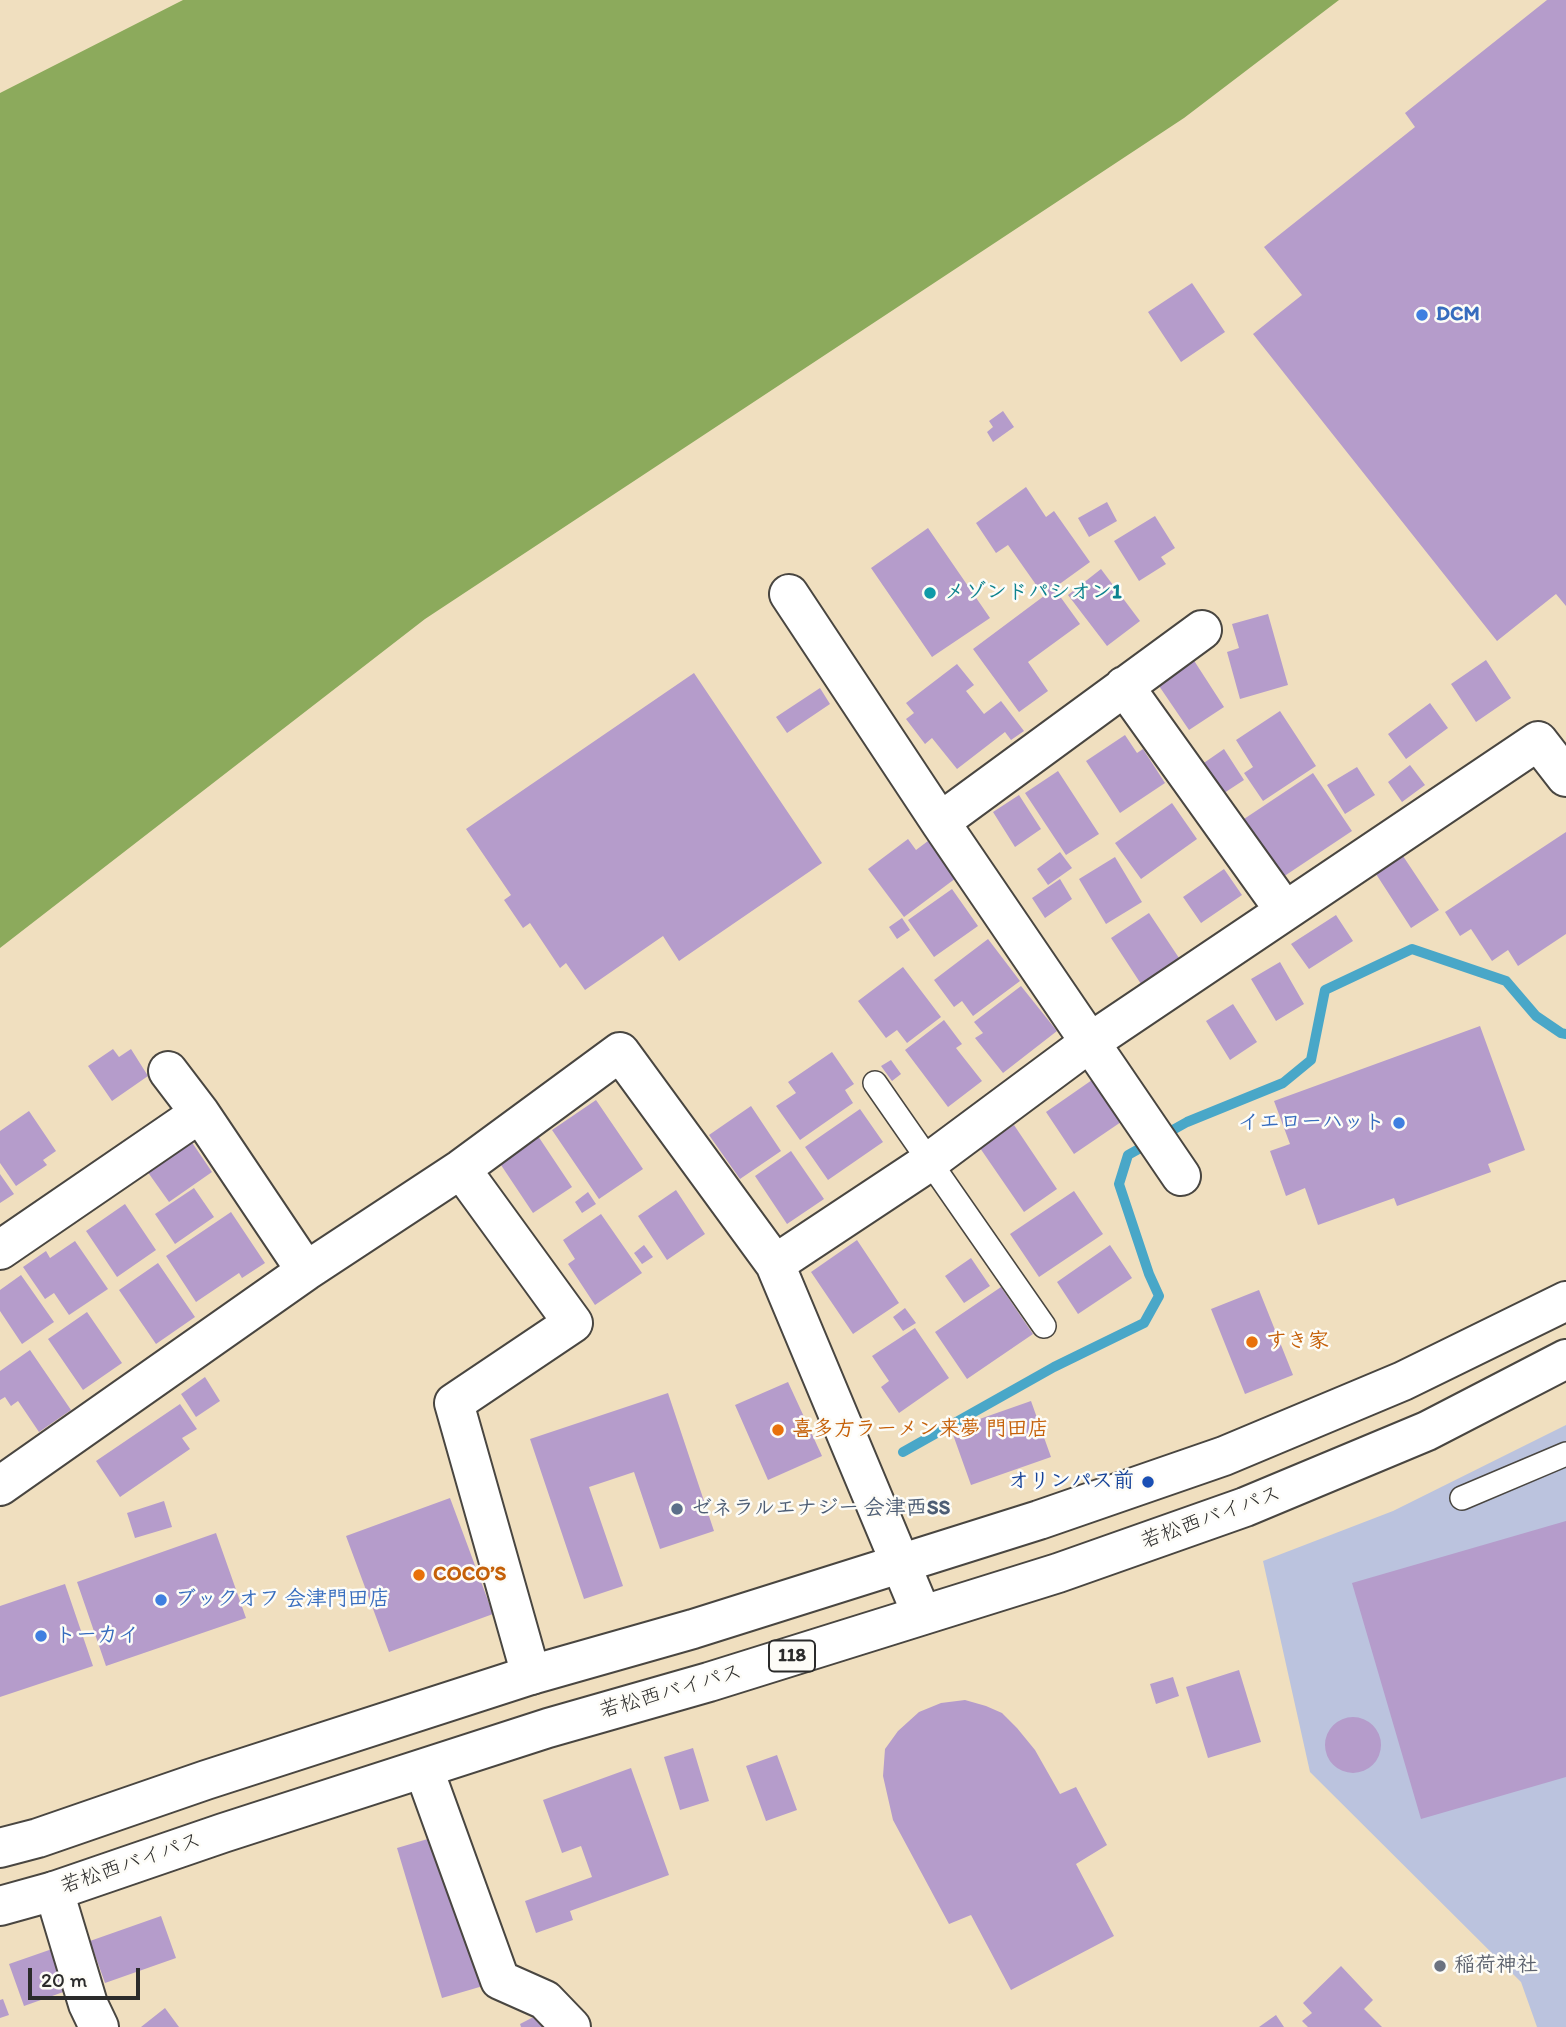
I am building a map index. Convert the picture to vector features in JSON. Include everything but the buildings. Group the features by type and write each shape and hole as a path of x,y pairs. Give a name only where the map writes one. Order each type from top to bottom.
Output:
{"main road":[{"path":"789,594 1164,1151"},
{"path":"940,822 1202,630"},
{"path":"1124,686 1285,911"},
{"path":"775,1264 929,1162 1089,1043 1538,741 1566,777"},
{"path":"0,1486 306,1271 461,1169 620,1052 775,1264 922,1615"},
{"path":"168,1071 200,1113 306,1271"},
{"path":"0,1250 200,1113"},
{"path":"461,1169 573,1324 454,1403 531,1675"},
{"path":"0,1848 38,1838 206,1780 531,1675 693,1629 1039,1520 1224,1456 1403,1381 1566,1301"},
{"name":"若松西バイパス","path":"0,1906 54,1891 223,1833 548,1728 696,1686 1058,1573 1245,1507 1427,1431 1566,1359"},
{"path":"424,1770 500,1980 545,2000 571,2027"},
{"path":"54,1891 88,2004 99,2027"}],"lane":[{"path":"875,1083 1044,1326"},
{"path":"1462,1498 1566,1454"}],"shaded area":[{"path":"1566,1425 1566,2027 1537,2027 1521,1982 1310,1772 1263,1561 1393,1511"}],"green space":[{"path":"183,0 1339,0 1184,118 425,619 0,948 0,93"}],"waterway":[{"path":"903,1452 1054,1367 1144,1323 1159,1296 1119,1184 1128,1155 1187,1122 1283,1083 1311,1060 1325,990 1412,949 1506,981 1536,1016 1566,1034"}],"place":[{"name":"DCM","path":"1422,315"},
{"name":"メゾンドパシオン1","path":"930,593"},
{"name":"イエローハット","path":"1399,1123"},
{"name":"すき家","path":"1252,1342"},
{"name":"喜多方ラーメン来夢 門田店","path":"778,1430"},
{"name":"オリンパス前","path":"1148,1482"},
{"name":"ゼネラルエナジー 会津西SS","path":"677,1509"},
{"name":"COCO’S","path":"419,1575"},
{"name":"ブックオフ 会津門田店","path":"161,1600"},
{"name":"トーカイ","path":"41,1636"},
{"name":"稲荷神社","path":"1440,1966"}]}
